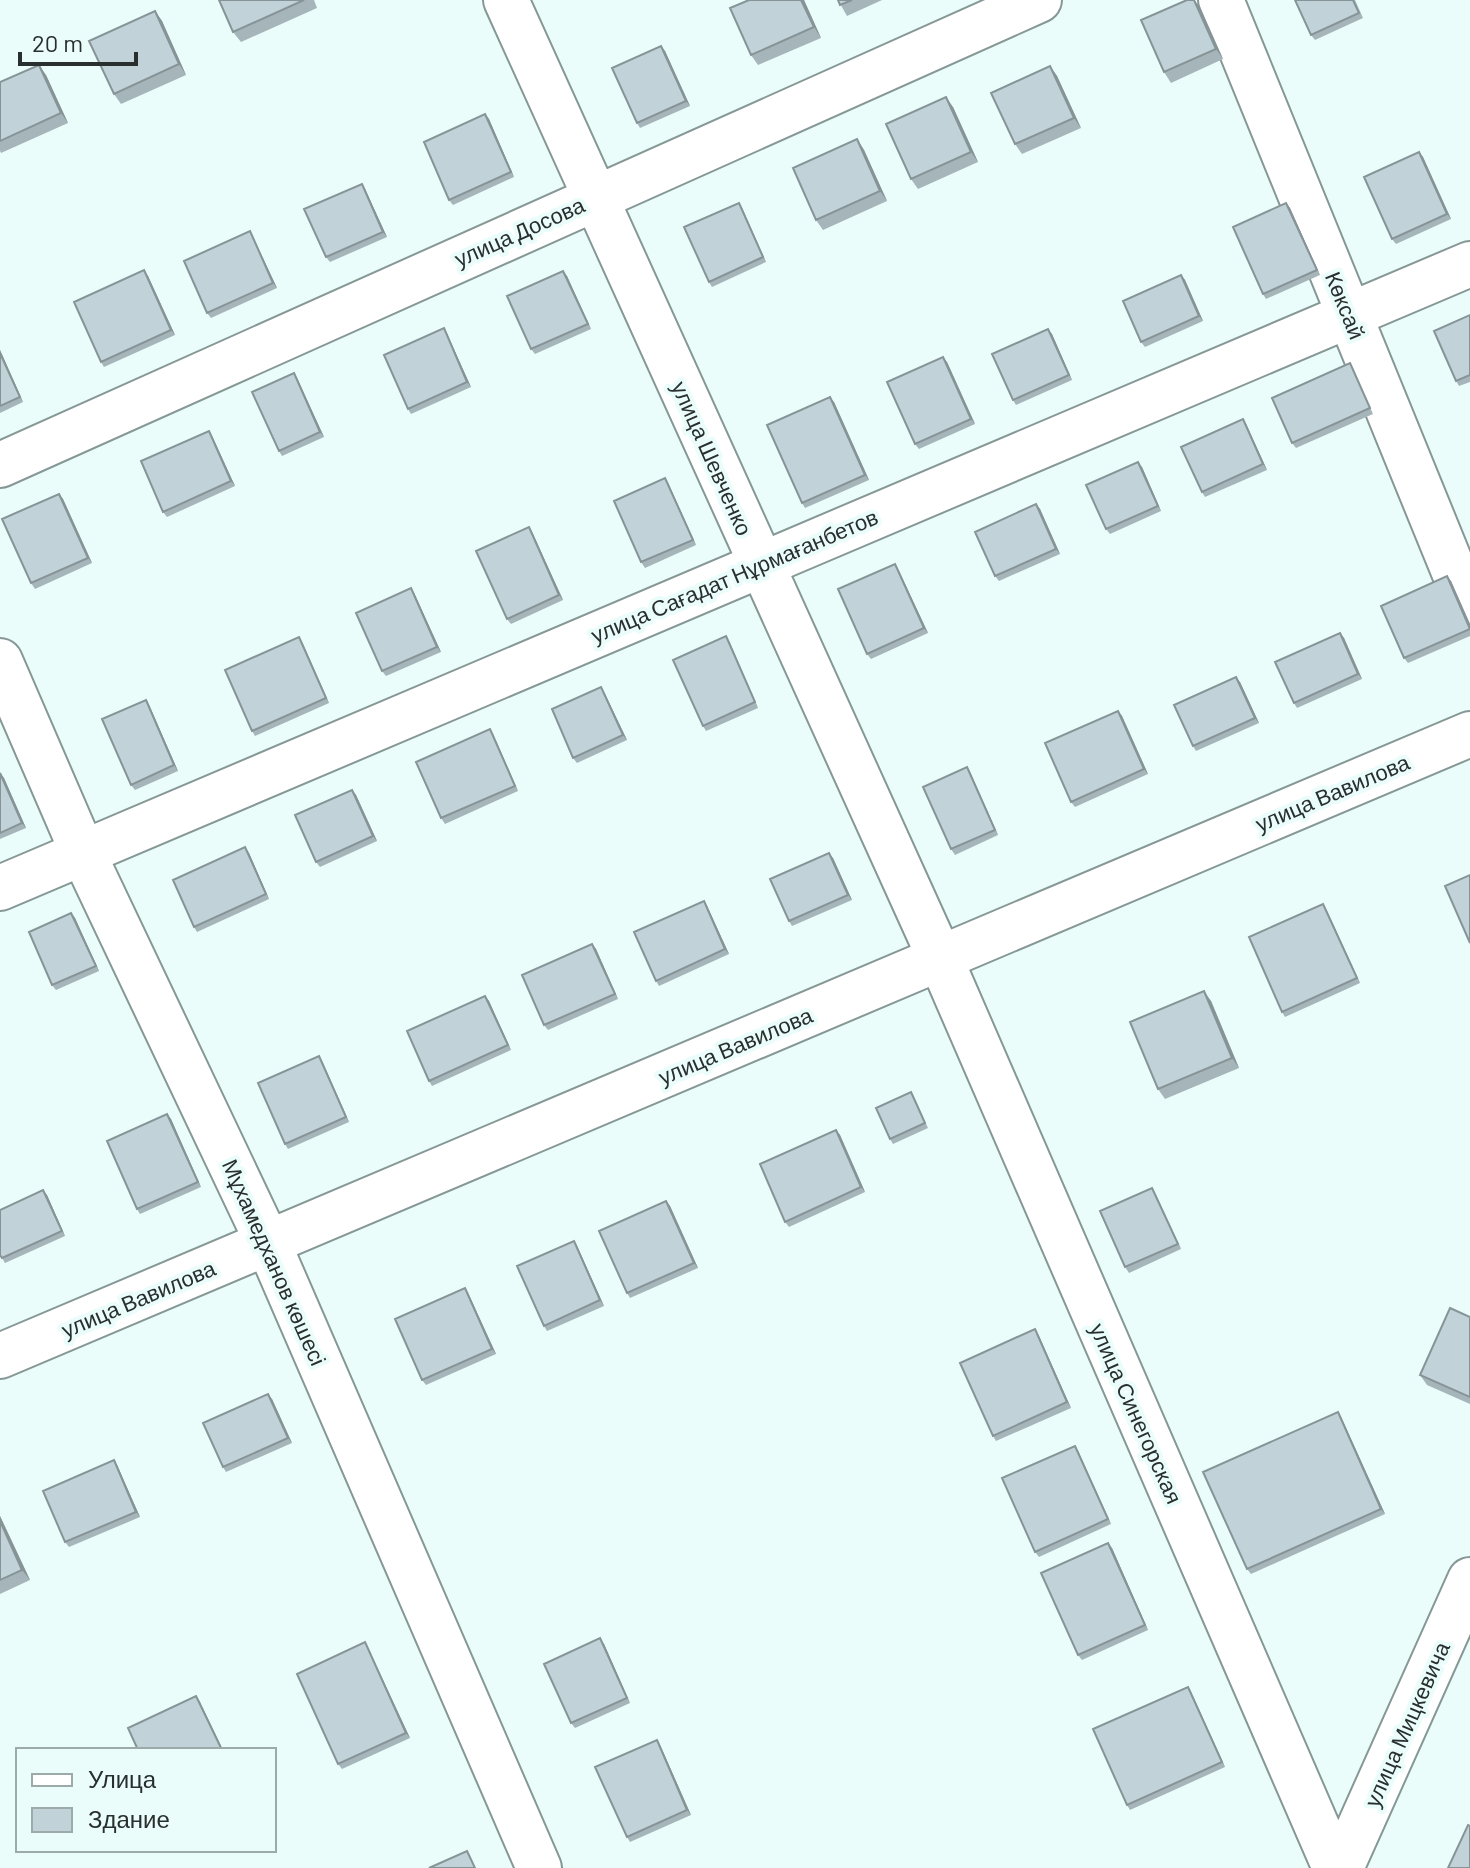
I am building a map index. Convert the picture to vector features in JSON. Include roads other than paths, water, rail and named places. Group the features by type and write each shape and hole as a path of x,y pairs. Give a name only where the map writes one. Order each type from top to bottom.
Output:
{"street":[{"name":"улица Шевченко","path":"506,0 940,958"},
{"name":"улица Досова","path":"0,465 1039,0"},
{"name":"Көксай","path":"1221,0 1470,611"},
{"name":"улица Сағадат Нұрмағанбетов","path":"0,888 1470,264"},
{"name":"Мұхамедханов көшесі","path":"0,661 83,853 268,1243 539,1868"},
{"name":"улица Вавилова","path":"0,1356 1470,734"},
{"name":"улица Синегорская","path":"940,958 1338,1868"},
{"name":"улица Мицкевича","path":"1338,1868 1470,1580"}]}
